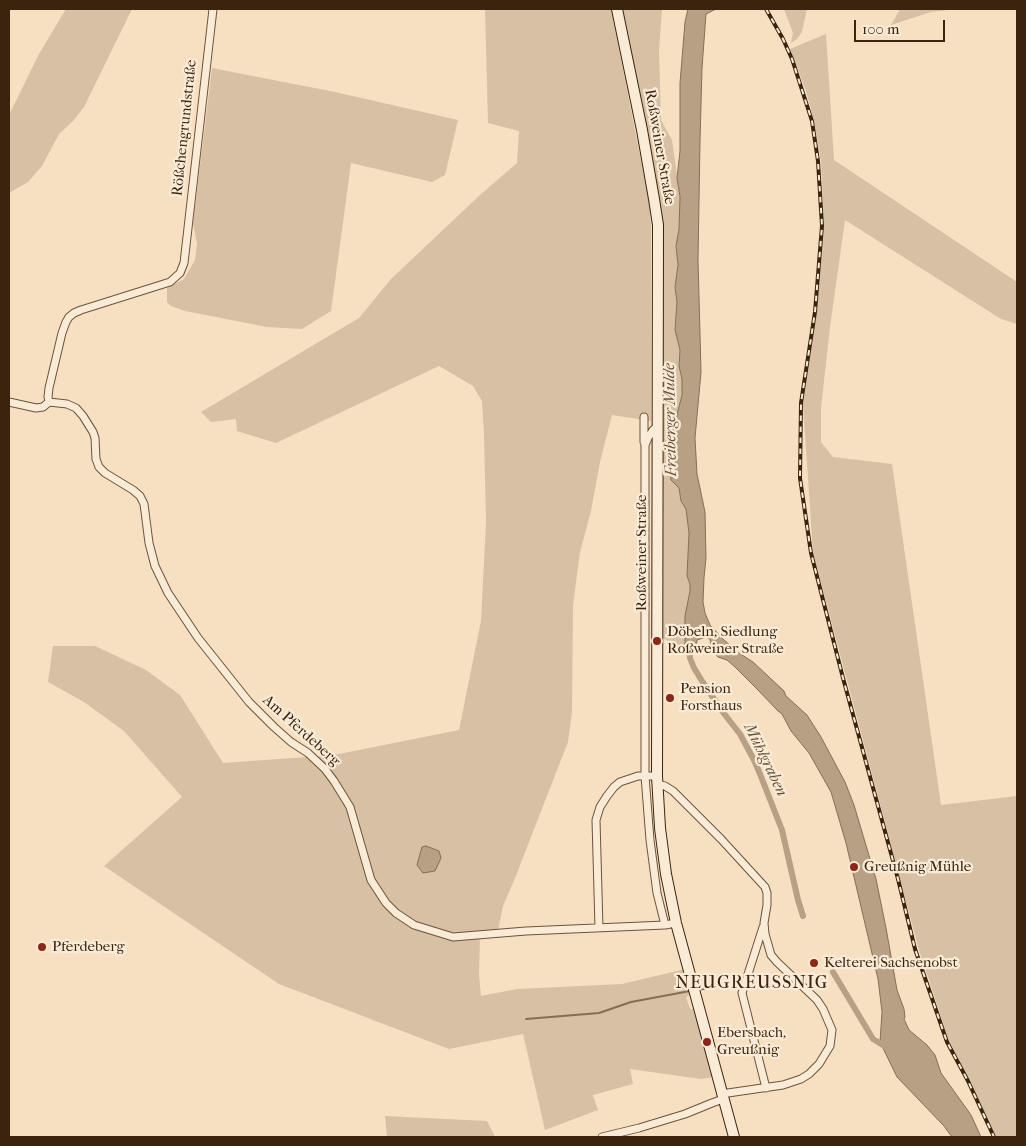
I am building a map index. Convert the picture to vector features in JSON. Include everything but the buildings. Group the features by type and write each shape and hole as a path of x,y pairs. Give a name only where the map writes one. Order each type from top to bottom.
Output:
{"main road":[{"name":"Roßweiner Straße","path":"617,9 658,225 657,780 660,828 666,874 676,923 734,1137"}],"street":[{"name":"Rößchengrundstraße","path":"50,402 48,397 49,388 62,333 66,322 74,313 170,282 180,273 186,251 213,9"},
{"path":"9,402 36,408 43,407 50,402"},
{"name":"Am Pferdeberg","path":"50,402 67,404 76,408 93,432 96,444 96,460 99,467 140,496 144,504 149,543 155,566 168,593 198,638 249,702 291,742 308,753 326,769 350,807 371,880 386,904 396,913 414,925 453,936 676,923"},
{"path":"644,417 645,776 650,840 657,893 665,925"},
{"path":"645,445 653,430 657,427"},
{"path":"645,660 657,660"},
{"path":"645,725 657,725"},
{"path":"599,928 596,820 600,807 614,787 620,782 645,776 657,780 674,791 765,887 767,906 764,923 742,993 766,1088"},
{"path":"602,1137 685,1114 712,1103 722,1096 783,1085 809,1074 819,1064 830,1046 832,1030 826,1014 817,1000 771,955 764,923"}],"shaded area":[{"path":"66,9 132,9 84,107 59,134 42,166 28,182 9,193 9,115 39,54"},
{"path":"485,9 611,9 649,201 651,226 651,421 612,415 580,552 573,605 572,712 568,742 503,906 498,930 483,930 480,936 479,974 481,996 517,989 622,984 685,969 691,994 686,997 690,1009 695,1009 714,1077 701,1079 630,1069 633,1084 593,1095 598,1110 545,1130 523,1034 449,1049 279,984 104,866 182,797 124,731 84,702 48,682 53,646 95,646 146,670 180,695 223,763 334,755 459,730 481,621 486,522 482,401 473,386 439,366 276,443 237,431 236,419 211,422 201,412 359,318 391,279 480,195 517,163 519,131 488,123"},
{"path":"620,9 662,9 659,51 661,120 672,140 680,197 679,229 676,246 678,265 675,287 677,302 675,330 680,350 679,366 682,379 682,395 668,450 681,501 686,509 689,533 687,576 690,591 685,616 685,649 660,637 660,225"},
{"path":"688,9 716,9 706,14 700,141 698,260 701,372 695,438 697,474 705,512 706,558 703,602 705,613 710,625 723,639 753,662 807,715 845,782 854,805 876,879 897,990 904,1009 904,1019 909,1030 927,1045 935,1055 941,1073 971,1115 981,1137 952,1137 944,1126 897,1077 880,1042 882,1012 878,979 846,843 831,792 809,753 791,731 782,714 735,667 712,651 710,639 706,637 697,640 696,649 685,649 685,616 690,591 687,576 689,533 686,509 681,501 679,488 671,480 668,450 682,395 682,379 679,366 680,350 675,330 677,302 675,287 678,265 676,246 679,229 680,197 677,178 680,151 680,83 685,22"},
{"path":"784,9 807,9 802,32 791,43 793,33"},
{"path":"900,9 957,9 931,12 891,25"},
{"path":"826,34 834,160 1017,282 1017,324 1001,319 845,220 821,408 821,442 833,457 892,464 941,805 1017,796 1017,1137 995,1137 970,1080 949,1041 919,950 813,553 803,404 817,312 824,228 821,161 814,120 806,91 790,49"},
{"path":"212,68 335,92 458,120 445,175 432,182 351,163 331,311 302,329 267,327 185,311 171,306 167,302 167,288 184,279 195,260 197,244 193,223"},
{"path":"426,846 439,851 441,858 435,871 423,873 417,865 422,847"},
{"path":"385,1116 487,1121 495,1137 387,1137"}],"waterway":[{"path":"896,9 905,9"},
{"name":"Mühlgraben","path":"689,642 690,658 694,668 722,711 740,734 760,774 782,830 803,916"},
{"name":"Mühlgraben","path":"833,972 873,1039 886,1047"},
{"path":"697,990 722,986"},
{"path":"526,1019 599,1013 631,1002 690,991"}],"railway":[{"path":"766,9 792,59 812,121 818,161 822,226 815,312 801,403 800,478 811,553 915,949 947,1042 968,1081 994,1137"}],"place":[{"name":"Döbeln, Siedlung Roßweiner Straße","path":"657,641"},
{"name":"Pension Forsthaus","path":"670,698"},
{"name":"Greußnig Mühle","path":"854,867"},
{"name":"Pferdeberg","path":"42,947"},
{"name":"Kelterei Sachsenobst","path":"814,963"},
{"name":"Ebersbach, Greußnig","path":"707,1042"}],"district":[{"name":"NEUGREUSSNIG","path":"752,984"}],"water label":[{"name":"Freiberger Mulde","path":"671,420"}]}
